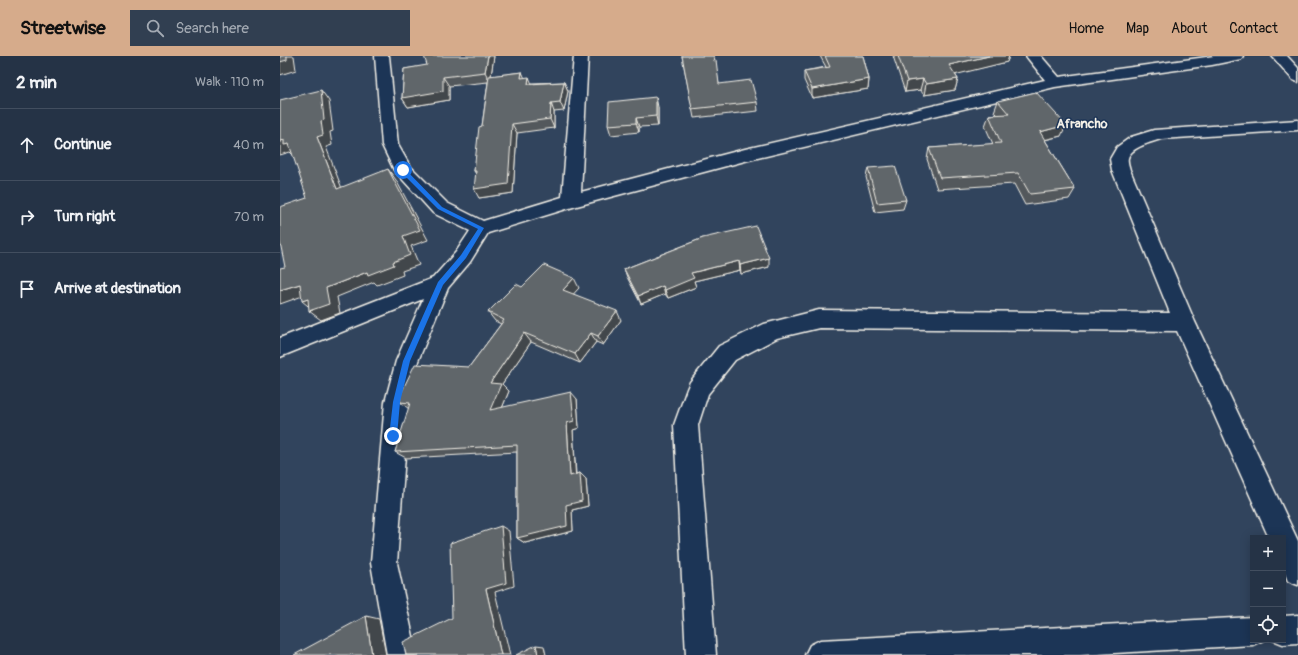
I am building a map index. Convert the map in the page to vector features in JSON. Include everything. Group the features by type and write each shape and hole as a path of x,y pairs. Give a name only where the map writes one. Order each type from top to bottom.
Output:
{"main road":[{"path":"382,56 390,145 403,170 440,208 481,228 745,155 1055,82 1212,61 1236,56"},
{"path":"571,202 581,56"},
{"path":"1033,56 1055,82"},
{"path":"1278,56 1298,77"},
{"path":"1298,125 1160,134 1137,140 1123,150 1119,159 1121,170 1184,322 1298,571"},
{"path":"402,655 384,563 396,402 407,361 440,284 464,257 481,228"},
{"path":"280,348 440,284"},
{"path":"701,655 686,425 698,389 727,353 772,330 819,319 1184,322"},
{"path":"1286,630 1298,629"},
{"path":"820,655 1250,631"}],"building":[{"path":"280,56 287,56 287,60 280,62"},
{"path":"424,56 488,56 485,72 443,77 443,91 402,98 404,69 427,65"},
{"path":"682,56 714,56 714,61 716,60 719,84 751,80 757,102 692,109"},
{"path":"825,56 863,56 869,79 812,89 804,71 830,67"},
{"path":"898,56 989,56 949,65 958,79 926,84 923,79 907,81"},
{"path":"522,72 521,78 529,77 528,84 564,82 560,102 551,103 550,119 512,124 508,184 474,189 476,171 474,171 479,127 482,126 489,76"},
{"path":"321,90 324,120 321,121 323,135 317,137 337,189 388,169 420,230 403,236 410,255 393,262 394,265 368,275 367,272 326,288 329,304 309,311 308,299 302,301 300,284 280,290 280,268 285,267 280,242 280,207 307,198 289,144 284,145 284,140 280,141 280,100"},
{"path":"1036,92 1066,125 1040,132 1075,189 1030,194 1018,173 940,178 929,148 1001,143 989,115 1009,114 998,101"},
{"path":"656,97 656,116 636,118 636,123 608,125 609,102"},
{"path":"895,166 906,200 877,203 868,168"},
{"path":"756,226 769,258 740,265 739,261 691,273 694,278 665,290 663,286 638,296 624,269 703,238"},
{"path":"544,265 574,278 563,290 617,311 598,336 591,333 575,354 524,333 490,383 501,384 490,410 571,392 574,421 567,423 570,476 580,473 582,501 566,505 567,526 517,538 517,445 395,452 410,403 400,402 400,395 415,364 469,367 504,320 488,312 516,284 522,287"},
{"path":"501,526 506,583 486,589 501,655 406,655 403,642 452,618 450,543"},
{"path":"366,616 372,655 294,655"},
{"path":"536,645 538,655 516,655"}],"district":[{"name":"Afrancho","path":"1082,123"}],"route":[{"path":"393,436 396,402 407,361 440,284 464,257 481,228 440,208 403,170"}]}
